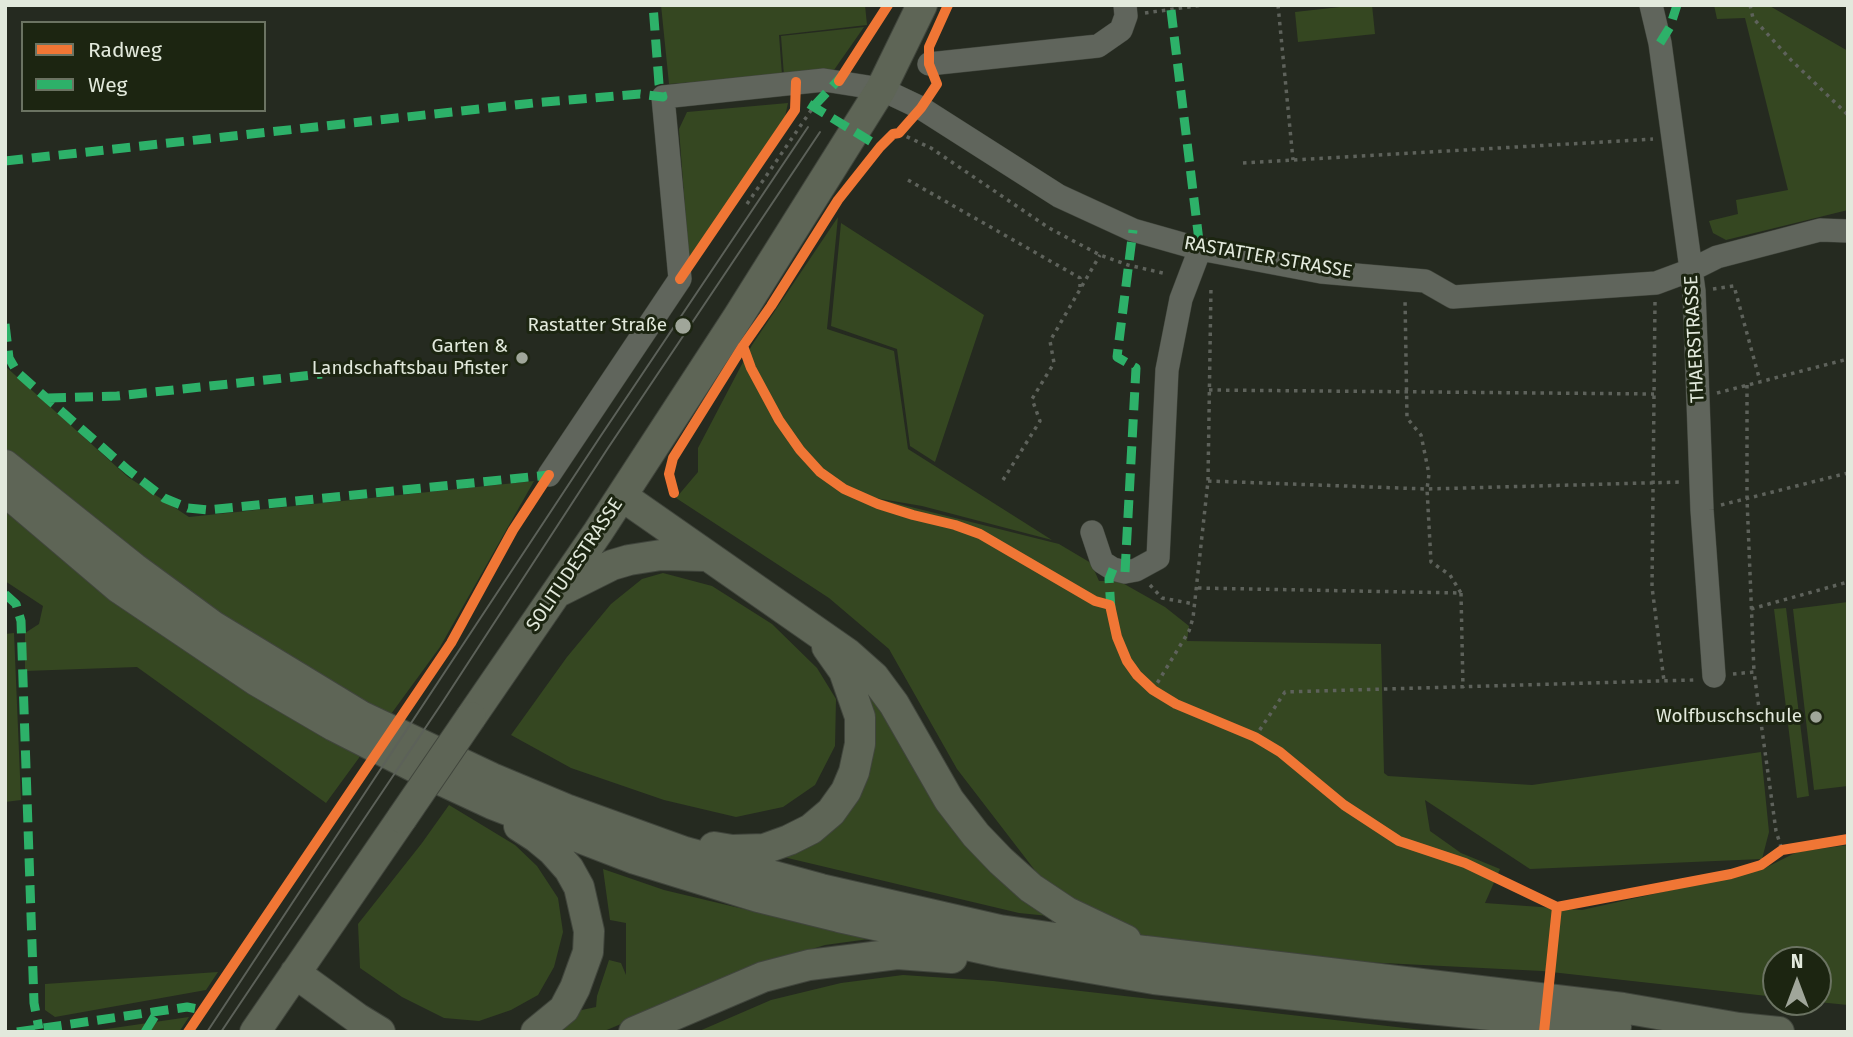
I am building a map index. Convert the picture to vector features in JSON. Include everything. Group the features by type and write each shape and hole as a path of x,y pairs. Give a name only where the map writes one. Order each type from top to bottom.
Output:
{"main road":[{"name":"SOLITUDESTRASSE","path":"256,1032 622,496 738,317 880,89 922,5"},
{"path":"5,465 134,568 213,626 361,716 492,778 566,809 685,852 821,889 987,927 1145,951 1623,1008 1739,1028 1779,1032"},
{"path":"5,491 119,588 257,681 382,752 492,804 635,859 758,897 839,918 1003,953 1154,979 1613,1027 1739,1028"},
{"path":"622,496 847,653 874,677 894,704 949,800 1000,861 1031,888 1067,912 1145,951"},
{"path":"558,593 612,565 629,560 661,555 706,556"},
{"path":"685,852 714,847 732,850 764,849 789,840 811,829 831,812 846,791 854,772 860,744 860,717 844,671 819,635"},
{"path":"492,804 511,822 553,851 569,869 579,887 586,915 588,952 583,972 564,1009 536,1032"},
{"path":"634,1032 763,977 809,965 897,954 964,959 1003,953"},
{"path":"295,973 380,1032"}],"street":[{"name":"THAERSTRASSE","path":"1651,5 1660,43 1691,270 1702,510 1714,676"},
{"path":"929,64 1098,46 1121,30 1125,10"},
{"path":"549,475 680,279 663,97 824,80 880,89"},
{"name":"RASTATTER STRASSE","path":"880,89 920,108 1059,196 1133,230 1200,249 1321,272 1425,281 1453,297 1656,283 1717,257 1819,230 1848,231"},
{"path":"1092,531 1102,562 1113,569 1125,572 1136,570 1158,558 1167,370 1181,299 1200,249"}],"path":[{"path":"1125,10 1203,5"},
{"path":"1278,5 1293,160"},
{"path":"1750,5 1753,18 1791,60 1848,115"},
{"path":"747,204 814,106"},
{"path":"899,133 931,148 1049,228 1100,255 1128,265 1211,284 1208,481 1197,589 1189,631 1153,690"},
{"path":"1243,163 1673,138"},
{"path":"908,180 1080,278 1080,289"},
{"path":"1003,480 1040,421 1032,399 1054,363 1050,341 1100,255"},
{"path":"1404,279 1407,418 1421,435 1429,474 1427,489 1431,562 1450,575 1461,593 1463,688"},
{"path":"1698,398 1848,359"},
{"path":"1747,385 1747,499 1754,672 1776,831 1782,850"},
{"path":"1209,390 1654,394"},
{"path":"1702,510 1848,473"},
{"path":"1208,481 1427,489 1702,481"},
{"path":"1136,570 1162,598 1194,604"},
{"path":"1751,609 1848,582"},
{"path":"1197,589 1461,593"},
{"path":"1255,737 1285,692 1691,680 1754,672"}],"green space":[{"path":"661,5 865,5 867,25 779,35 782,75 669,84"},
{"path":"1372,5 1375,34 1298,42 1295,12"},
{"path":"1714,5 1768,5 1848,51 1848,210 1726,240 1713,233 1709,221 1738,214 1736,200 1788,190 1745,18 1717,19"},
{"path":"864,27 834,70 784,76 781,36"},
{"path":"788,103 785,117 689,260 679,129 687,112"},
{"path":"838,217 827,329 894,351 908,449 1052,540 922,506 875,498 1059,544 1091,563 1099,581 1119,581 1165,607 1189,626 1187,641 1381,644 1384,773 1388,776 1532,785 1761,752 1769,832 1762,859 1530,869 1425,800 1430,831 1461,853 1500,869 1485,903 1582,910 1761,870 1797,852 1848,845 1848,1005 1832,1003 1832,946 1762,946 1762,995 1542,971 1145,951 1067,912 957,769 889,649 829,598 676,498 698,472 698,448 752,345"},
{"path":"841,223 984,315 935,462 910,446 897,349 831,326"},
{"path":"5,366 128,477 189,517 534,481 440,647 326,803 137,667 25,671 25,633 39,624 43,606 5,581"},
{"path":"663,573 712,586 772,624 817,668 836,699 835,746 815,785 783,807 736,817 664,800 571,768 511,735 567,657 611,604 642,579"},
{"path":"1848,602 1848,786 1814,790 1793,609"},
{"path":"1786,608 1809,796 1797,798 1774,609"},
{"path":"14,633 21,800 5,802 5,634"},
{"path":"865,684 1059,917 1019,913 775,855 832,827"},
{"path":"449,805 515,845 537,866 558,898 563,932 554,967 538,995 511,1010 479,1021 444,1018 402,997 360,968 358,924"},
{"path":"603,869 664,890 869,939 825,945 763,964 602,1032 555,1032 577,1011 596,1007 609,960 621,963 626,975 626,923 610,920"},
{"path":"218,972 206,990 55,1017 45,1010 45,984"},
{"path":"903,975 993,981 1440,1032 697,1032 771,1000 841,983"},
{"path":"189,1017 179,1032 86,1032"}],"tram line":[{"path":"207,1032 808,127"},
{"path":"221,1032 820,132"}],"marked path":[{"path":"5,161 534,103 640,94 663,97 659,84 653,5"},
{"path":"1660,43 1670,27 1677,5"},
{"path":"1171,10 1200,249"},
{"path":"814,106 842,76"},
{"path":"809,104 880,147"},
{"path":"1125,572 1136,368 1117,357 1133,230"},
{"path":"5,324 9,358 17,372 128,470 164,498 188,508 208,510 549,475"},
{"path":"48,398 117,396 322,374"},
{"path":"1111,610 1109,579 1113,569"},
{"path":"5,594 16,604 21,621 34,1003 39,1029"},
{"path":"17,1032 187,1007 203,1010"},
{"path":"145,1032 158,1011"}],"cycle path":[{"path":"839,81 888,5"},
{"path":"674,493 669,474 673,458 743,346 838,200 880,147 893,134 899,133 921,108 937,84 929,64 929,47 948,5"},
{"path":"680,279 795,110 796,82"},
{"path":"743,346 751,368 779,420 820,472 844,489 878,504 980,534 1095,601 1110,605 1117,637 1127,661 1153,690 1176,704 1255,737 1280,752 1344,805 1399,841 1465,863 1557,907 1731,874 1761,865 1782,850 1848,839"},
{"path":"188,1032 451,643 513,530 549,475"},
{"path":"1544,1032 1557,907"}],"place":[{"name":"Rastatter Straße","path":"683,326"},
{"name":"Garten & Landschaftsbau Pfister","path":"522,358"},
{"name":"Wolfbuschschule","path":"1816,717"}]}
